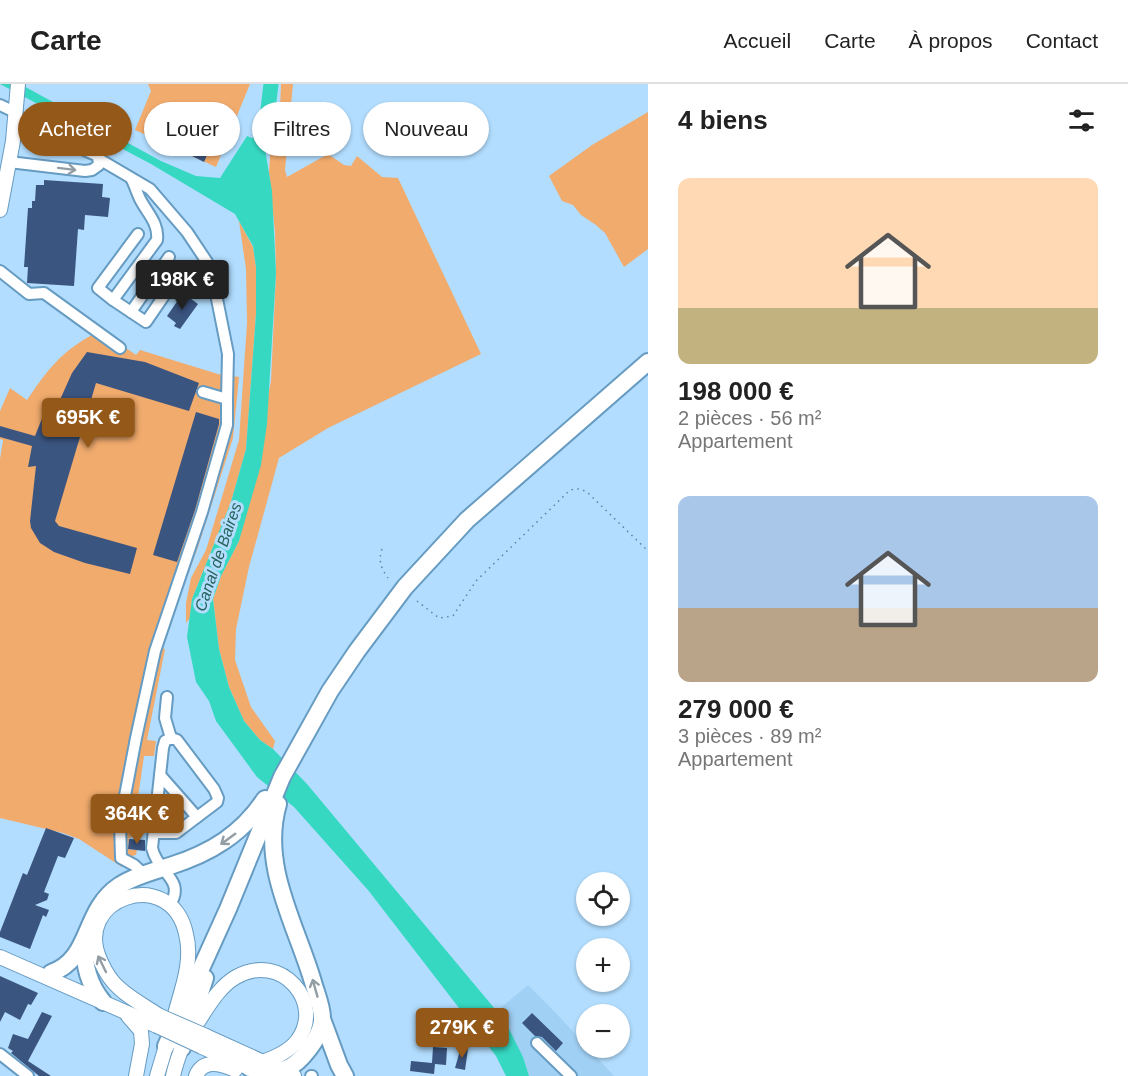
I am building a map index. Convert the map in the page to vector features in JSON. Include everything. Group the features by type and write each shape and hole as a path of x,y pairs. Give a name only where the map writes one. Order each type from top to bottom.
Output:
{"highway":[{"path":"51,973 61,970 74,959 89,923 105,898 119,886 191,860 220,845 235,835 272,801 314,719 357,651 405,587 467,520 648,362"},
{"path":"174,1047 282,777 295,758"},
{"path":"272,801 276,872 311,975 322,1019 345,1076"},
{"path":"83,942 85,966 98,997"},
{"path":"254,1069 281,1074 305,1054 315,1042 322,1019"}],"main road":[{"path":"0,210 17,111 18,84"},
{"path":"159,1021 117,987 106,972 96,950 96,931 104,912 112,904 127,896 145,894 158,897 179,915 186,932 188,956 174,1047 173,1076"},
{"path":"0,957 40,976 159,1021 204,1041 254,1069"},
{"path":"30,970 51,973 125,1012 159,1021"},
{"path":"157,1076 174,1047 225,986 244,973 254,970 274,971 290,979 297,988 305,1009 306,1019 303,1030 289,1049 254,1069 214,1064 201,1068 196,1076"},
{"path":"125,1012 141,1031 142,1044 136,1076"}],"street":[{"path":"0,105 17,111 98,156 99,159 132,180 150,189 172,213 207,262 214,284 228,354 227,425 206,501 155,651 120,822 121,858 134,865 145,875"},
{"path":"9,162 85,171 97,168 99,159"},
{"path":"113,300 157,240 158,233 152,215 141,201 132,180"},
{"path":"138,234 98,288 113,300 146,322 183,268"},
{"path":"131,312 169,257"},
{"path":"0,271 29,294 44,293 120,348"},
{"path":"203,392 227,399"},
{"path":"168,697 165,718 171,738"},
{"path":"154,833 176,833 217,802 218,798 214,789 177,740 171,738 165,741 163,748 152,848 154,858 176,887 176,895 170,905"},
{"path":"159,775 197,817"},
{"path":"537,1044 571,1076"},
{"path":"0,1054 28,1076"}],"path":[{"path":"417,602 439,618 453,616 476,581 570,490 582,489 588,493 648,551"},
{"path":"382,549 380,562 388,578"}],"shaded area":[{"path":"148,84 250,84 240,108 240,102 146,102 151,91"},
{"path":"281,84 293,84 291,102 280,102"},
{"path":"144,108 144,134 135,130"},
{"path":"648,112 648,249 624,267 605,233 581,215 573,205 562,201 549,176 592,145"},
{"path":"192,156 221,156 216,167"},
{"path":"270,156 286,156 287,177 324,156 331,156 344,165 351,166 357,156 382,177 398,178 481,354 328,428 279,458 249,567 236,629 235,660 251,707 275,741 273,749 260,740 244,721 229,687 219,649 213,599 221,576 239,541 271,381 276,273 269,172"},
{"path":"239,221 253,247 256,267 256,314 246,449 231,502 192,599 190,618 186,623 186,603 191,578 206,550 239,440 247,323 246,269"},
{"path":"95,326 136,355 140,350 218,374 239,377 233,438 198,547 160,648 165,649 147,740 156,741 154,756 144,756 133,832 129,838 128,849 137,850 136,855 133,858 123,857 122,867 79,839 0,818 0,459 3,440 0,439 0,411 10,388 27,400 56,362 72,347 94,334"},
{"path":"528,985 576,1035 576,1058 597,1058 614,1076 529,1076 523,1057 497,1011"}],"water":[{"path":"0,84 20,84 53,102 34,102"},
{"path":"247,136 252,138 252,156 266,156 272,191 276,273 267,424 261,465 239,541 221,576 213,599 219,649 229,687 244,721 260,740 273,749 307,784 505,1021 523,1057 529,1076 506,1076 496,1056 368,890 294,807 257,777 216,721 209,701 196,682 187,637 192,599 231,502 246,449 256,314 256,267 253,246 235,214 132,154 132,145 144,152 144,156 152,156 196,176 220,178 234,156 240,156 240,147"}],"building":[{"path":"192,156 207,156 204,162"},
{"path":"44,180 103,184 102,197 110,198 108,217 85,215 84,230 78,229 74,286 27,283 28,267 24,267 28,208 32,208 32,201 35,201 36,185 44,185"},
{"path":"183,293 198,304 180,329 174,326 176,323 167,316"},
{"path":"87,352 145,362 199,383 189,411 96,383 55,521 59,526 137,548 130,574 85,563 54,552 40,543 31,528 30,521 36,466 28,467 32,446 0,437 0,426 35,436 43,416 50,422 72,373"},
{"path":"196,412 219,419 219,424 195,510 177,562 153,555"},
{"path":"46,828 74,838 65,858 58,856 44,892 49,894 47,900 35,905 49,910 46,917 43,915 30,949 0,937 0,932 23,873 27,875"},
{"path":"129,839 145,840 145,851 128,849"},
{"path":"0,976 38,993 31,1005 28,1004 20,1020 5,1012 0,1022"},
{"path":"42,1012 52,1016 28,1061 51,1076 39,1076 8,1048 13,1034 28,1039"},
{"path":"532,1013 563,1043 556,1051 542,1037 535,1036 522,1023"},
{"path":"433,1047 447,1048 446,1065 435,1064 434,1074 410,1071 411,1061 432,1063"},
{"path":"461,1047 468,1049 465,1070 455,1068"}],"waterway":[{"name":"Canal de Baires","path":"252,159 266,126 271,84"}]}
